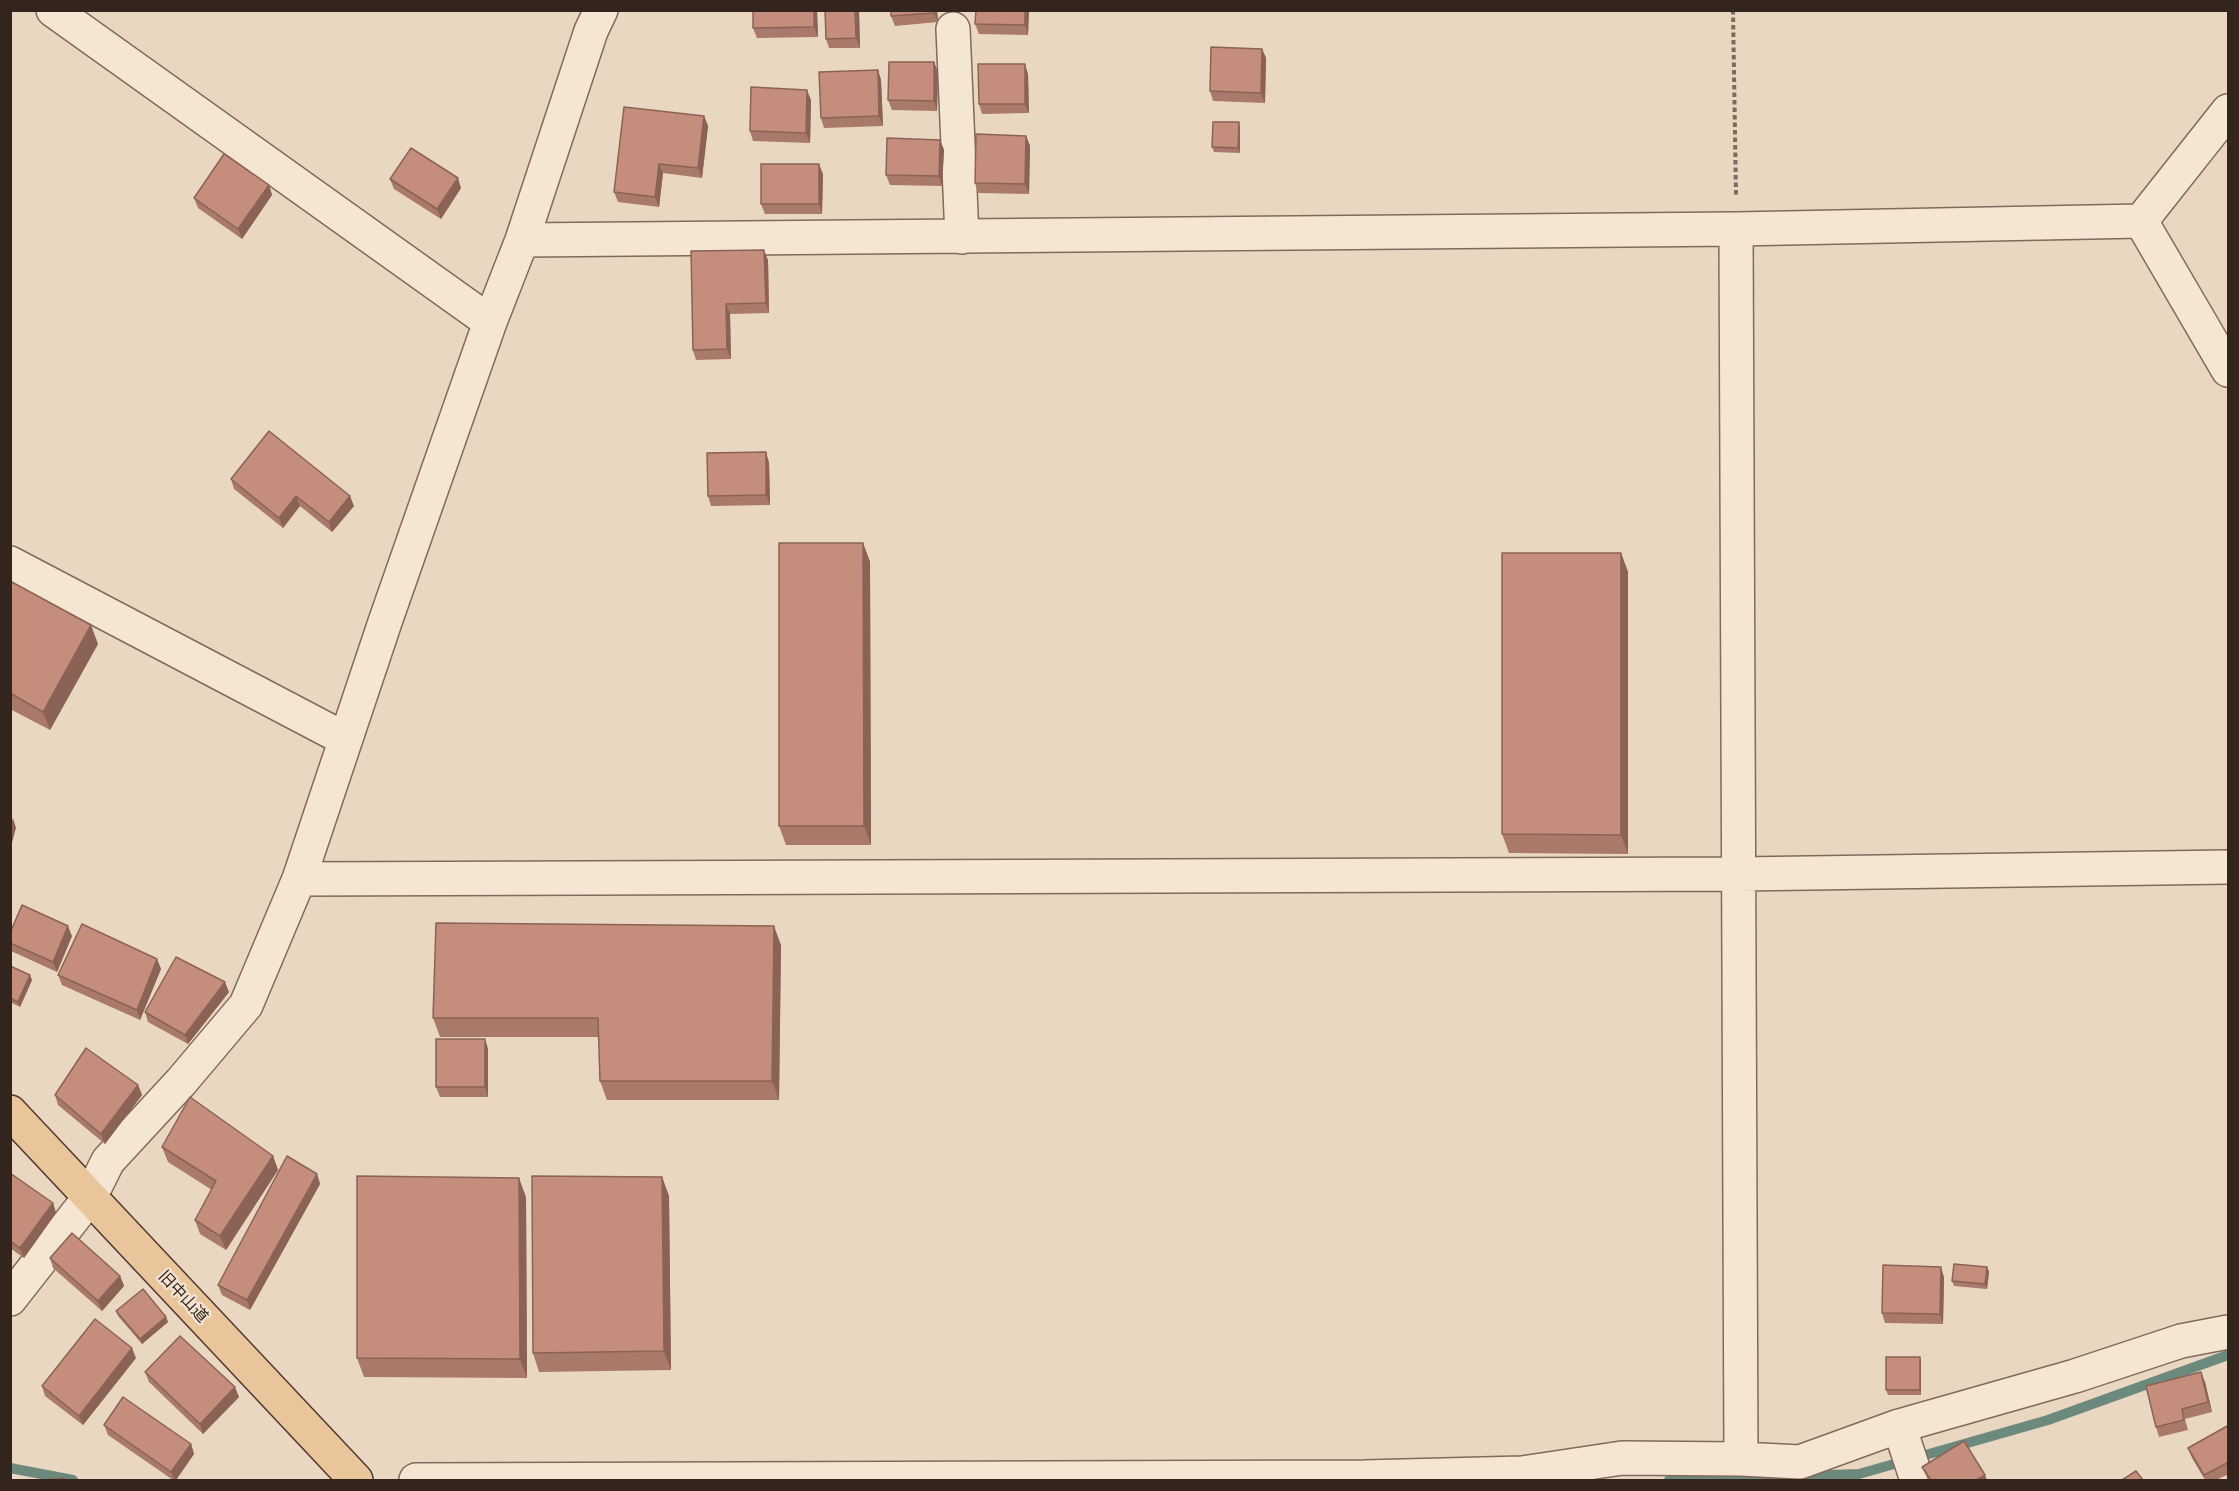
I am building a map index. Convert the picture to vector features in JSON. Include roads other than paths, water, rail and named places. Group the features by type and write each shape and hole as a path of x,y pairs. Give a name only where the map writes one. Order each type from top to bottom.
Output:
{"main road":[{"name":"旧中山道","path":"10,1112 356,1480"}],"street":[{"path":"52,10 490,322"},
{"path":"10,1299 90,1197 108,1161 181,1082 246,1005 299,879 345,739 490,322 522,240 591,31 601,10"},
{"path":"953,29 962,237"},
{"path":"522,240 1736,229 2141,220 2229,111"},
{"path":"2141,220 2229,370"},
{"path":"1736,229 1741,1459"},
{"path":"10,563 345,739"},
{"path":"299,879 1740,873 2229,867"},
{"path":"416,1480 1364,1477 1522,1473 1622,1458 1800,1462 1899,1426 2075,1376 2181,1341 2229,1332"},
{"path":"1899,1426 1917,1480"}],"waterway":[{"path":"1798,1476 1859,1474 2048,1420 2228,1355"},
{"path":"10,1468 73,1480"},
{"path":"1669,1480 1780,1476"}]}
